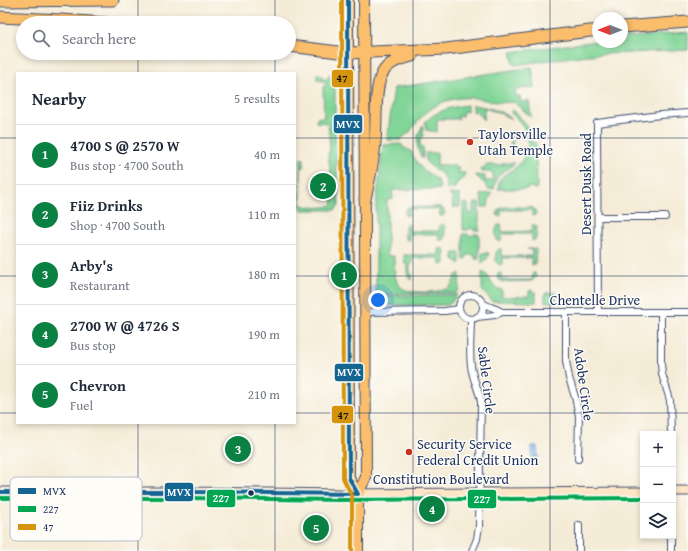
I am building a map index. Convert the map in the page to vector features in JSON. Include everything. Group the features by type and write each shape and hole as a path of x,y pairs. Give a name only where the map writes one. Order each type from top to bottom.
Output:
{"highway":[{"path":"0,1 113,0"},
{"path":"0,17 16,18"},
{"path":"628,27 688,22"},
{"path":"365,199 374,152 379,84 382,74 388,66 400,59 422,53 592,31"},
{"path":"296,47 348,53 446,49"}],"main road":[{"path":"348,0 349,478 358,494"},
{"path":"358,551 358,494 366,477 364,0"},
{"path":"676,491 688,491"},
{"name":"Constitution Boulevard","path":"142,492 358,494 640,492"}],"street":[{"name":"Desert Dusk Road","path":"598,312 597,123 688,113"},
{"path":"598,217 665,217"},
{"name":"Chentelle Drive","path":"459,309 461,301 468,295 474,295 487,306 502,312"},
{"path":"477,317 482,308 481,301"},
{"path":"365,312 445,311 459,309 462,315 471,319"},
{"name":"Chentelle Drive","path":"471,319 502,312 688,312"},
{"name":"Adobe Circle","path":"566,312 566,361 568,378 575,397 579,416 578,458"},
{"path":"661,312 661,364 662,374 670,400 671,431"},
{"name":"Sable Circle","path":"471,319 470,365 481,402 479,526 477,539 472,551"},
{"path":"579,525 579,551"},
{"path":"671,539 671,551"}],"green space":[{"path":"688,32 688,50 587,55 514,65 511,52 592,42 592,48 628,48 628,37"},
{"path":"532,67 535,87 515,90 516,96 520,96 521,102 529,101 531,117 514,102 498,102 475,98 455,99 439,104 431,109 401,140 387,140 394,88"},
{"path":"317,74 320,74 325,80 330,75 335,81 335,134 339,205 335,210 302,210 300,205 301,158 304,159 304,165 301,170 302,204 308,207 321,207 332,205 333,202 328,156 330,148 328,123 316,122 317,118 324,117 323,87 326,84 323,81 317,80"},
{"path":"467,105 467,112 463,111 462,116 458,116 459,119 437,119 437,132 426,130 425,122 430,118 450,108"},
{"path":"473,105 493,109 512,119 484,108 484,119 482,119 482,115 478,115 478,111 473,112"},
{"path":"512,110 526,124 530,132 531,142 536,143 537,189 527,187 527,189 498,189 500,179 516,167 523,158 528,144 522,124 511,113"},
{"path":"423,125 423,136 420,141 420,145 423,147 422,158 418,150 417,142"},
{"path":"511,132 515,132 512,142 515,152 511,152"},
{"path":"401,144 404,148 411,151 416,161 425,171 436,179 440,185 440,189 392,190 393,199 387,200 387,256 394,256 394,269 397,281 402,288 418,292 441,291 450,287 455,276 460,273 459,290 455,293 376,294 376,205 383,145"},
{"path":"426,153 437,153 437,165 455,165 455,168 459,168 459,173 465,173 465,177 458,182 454,189 447,189 447,183 443,176 426,162"},
{"path":"503,163 515,163 501,173 495,183 494,189 488,189 476,175 485,176 485,181 493,181 493,172 481,172 481,168 486,168 485,165 503,165"},
{"path":"491,193 492,195 489,198 488,207 482,207 481,194"},
{"path":"450,194 460,195 460,207 453,207"},
{"path":"479,202 479,230 474,230 471,228 463,230 463,203 468,204 469,214 473,213 473,204"},
{"path":"408,207 440,207 443,209 445,214 440,216 439,209 409,209 409,215 407,216 405,215 405,211"},
{"path":"504,207 532,207 536,214 533,216 532,210 501,210 501,216 498,216 499,209"},
{"path":"443,224 445,226 445,238 443,240 439,240 439,234 409,234 409,240 405,238 406,225 409,225 409,231 439,231 440,225"},
{"path":"498,225 501,225 502,232 532,231 532,225 535,225 537,227 536,239 532,241 532,234 502,234 501,241 498,241 496,237 496,229"},
{"path":"463,234 471,236 474,234 479,234 479,259 475,259 475,255 467,255 466,259 463,259"},
{"path":"443,248 445,251 445,263 443,265 440,264 439,258 412,258 410,272 412,274 412,280 409,278 404,255 439,255 439,249"},
{"path":"500,248 501,256 523,256 523,258 502,258 502,264 499,265 496,262 496,252"},
{"path":"527,249 536,249 535,264 532,265 532,258 525,258 525,256 532,256 532,250"},
{"path":"454,253 460,253 460,264 454,259"},
{"path":"482,253 489,253 487,259 482,264"},
{"path":"483,272 488,276 494,286 502,290 502,297 529,296 529,291 531,290 536,293 536,302 492,301 482,290"},
{"path":"500,273 502,280 532,280 533,273 535,273 536,277 532,281 503,282 499,280 497,276"},
{"path":"545,293 556,293 556,302 545,302"},
{"path":"457,294 448,305 379,305 377,304 376,296 454,295"}],"water":[{"path":"532,446 537,446 538,458 532,458"}],"transit line":[{"name":"47","path":"342,0 343,478 352,496 352,551"},
{"name":"MVX","path":"348,0 349,478 358,494"},
{"name":"MVX","path":"0,492 10,492"},
{"name":"MVX","path":"142,492 358,494"},
{"name":"227","path":"0,498 10,498"},
{"name":"227","path":"142,498 341,500 640,498"}],"place":[{"name":"Taylorsville Utah Temple","path":"470,142"},
{"name":"Fiiz Drinks","path":"323,186"},
{"name":"4700 S @ 2570 W","path":"344,275"},
{"name":"Arby's","path":"238,449"},
{"name":"Security Service Federal Credit Union","path":"409,452"},
{"name":"2700 W @ 4726 S","path":"432,509"},
{"name":"Chevron","path":"316,528"}]}
